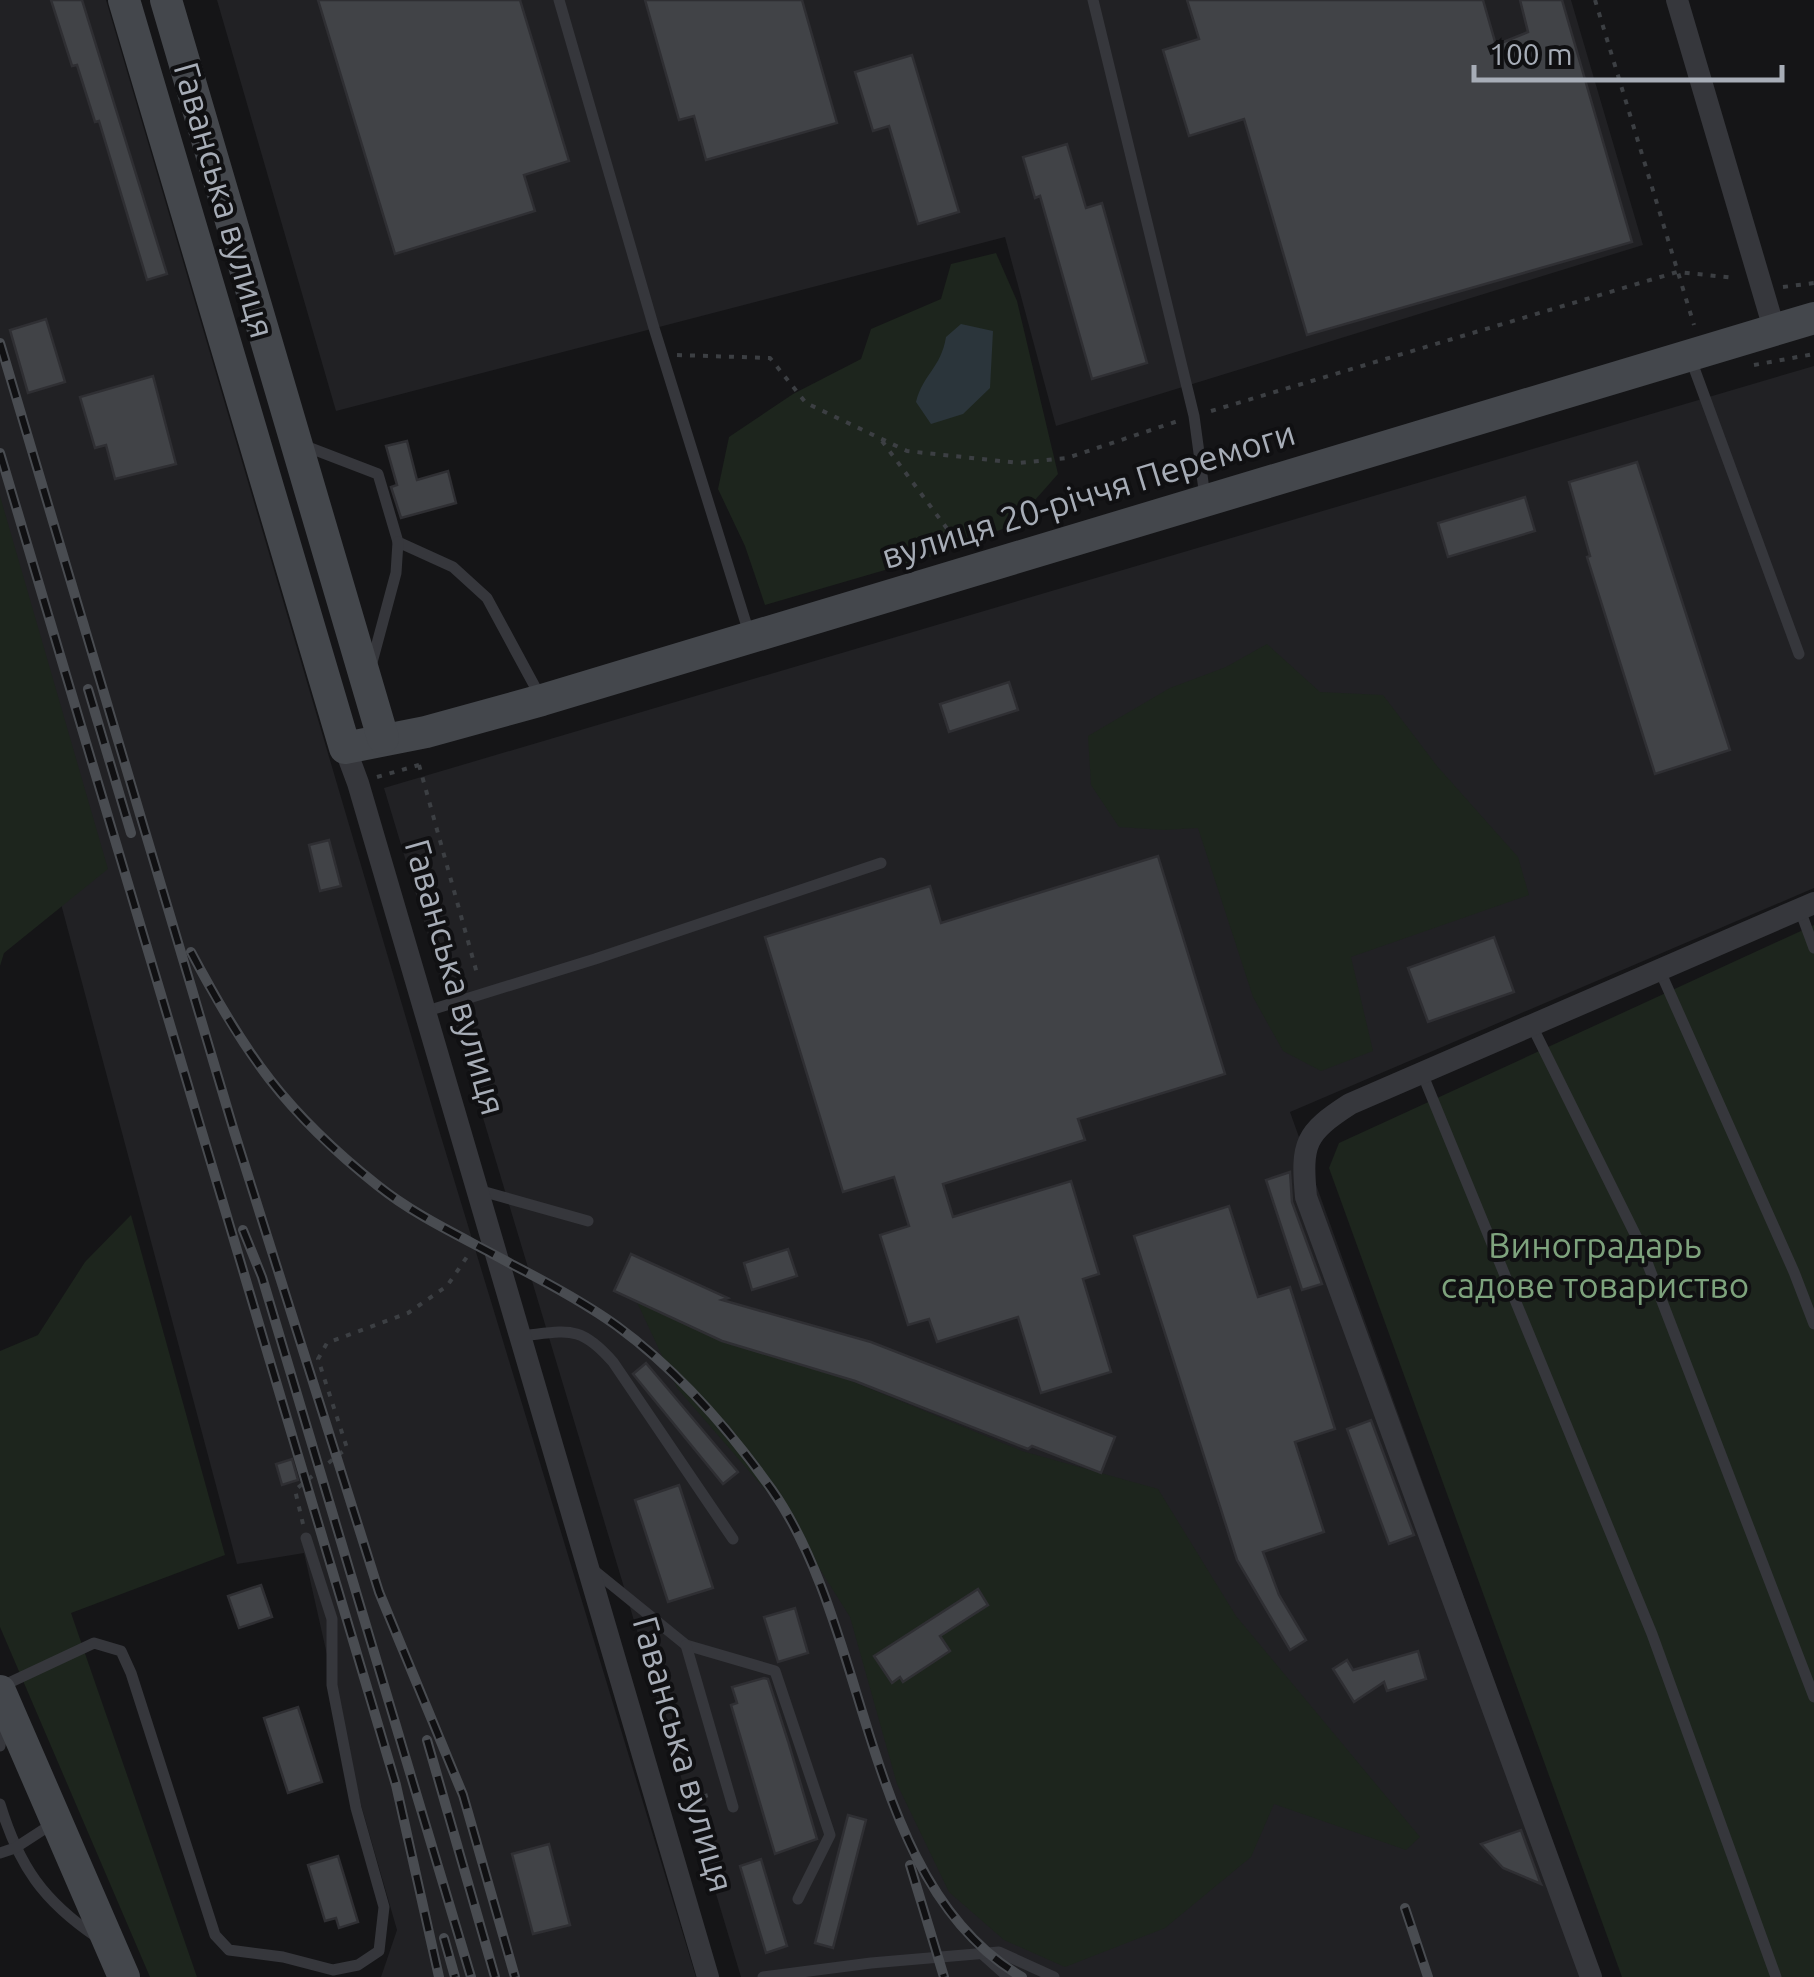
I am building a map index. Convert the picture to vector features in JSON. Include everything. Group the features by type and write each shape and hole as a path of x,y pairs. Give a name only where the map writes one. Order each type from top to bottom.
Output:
{"street":[{"name":"Гаванська вулиця","path":"124,0 708,1977"},
{"name":"Гаванська вулиця","path":"166,0 384,738"},
{"path":"1677,0 1775,332"},
{"name":"вулиця 20-річчя Перемоги","path":"345,748 426,732 542,700 1814,318"},
{"path":"1591,1977 1306,1197 1302,1158 1318,1125 1350,1104 1807,906"},
{"path":"2,1695 124,1977"}],"lane":[{"path":"559,0 662,354 750,637"},
{"path":"1093,0 1194,416 1205,501"},
{"path":"1696,355 1799,654"},
{"path":"297,442 378,474 398,542 388,610 366,680"},
{"path":"398,542 453,567 487,598 542,700"},
{"path":"424,1012 880,863"},
{"path":"1807,906 1814,948"},
{"path":"1660,971 1814,1324"},
{"path":"1532,1026 1640,1244 1814,1697"},
{"path":"1422,1073 1652,1634 1776,1977"},
{"path":"478,1190 588,1221"},
{"path":"521,1336 566,1331 592,1338 613,1362 733,1539"},
{"path":"0,1746 2,1695 94,1643 121,1651 215,1935 229,1950 301,1960 333,1970 358,1965 379,1951 384,1907 356,1808 332,1684 332,1619 306,1538"},
{"path":"588,1566 686,1646 775,1672 830,1835 798,1900"},
{"path":"686,1646 733,1807"},
{"path":"0,1804 15,1848 44,1894 74,1922 109,1945"},
{"path":"0,1853 15,1848 55,1822"},
{"path":"763,1977 870,1962 999,1952 1054,1977"},
{"path":"981,1953 1008,1977"}],"path":[{"path":"1595,0 1677,272 1696,355"},
{"path":"662,354 770,358 806,403 882,441 907,451 1019,463 1067,458 1194,416 1677,272"},
{"path":"882,441 954,538"},
{"path":"418,765 483,994"},
{"path":"306,1538 294,1490 347,1448 318,1358 327,1342 408,1313 447,1286 488,1224"},
{"path":"694,1799 712,1794"}],"shaded area":[{"path":"0,0 106,0 439,1130 696,1977 381,1977 397,1930 361,1805 304,1553 237,1564 0,675"},
{"path":"217,0 1571,0 1643,245 1056,426 1005,237 336,411"},
{"path":"961,324 993,331 990,388 963,414 931,424 916,402 946,337"},
{"path":"1814,366 1814,888 1290,1112 1600,1977 741,1977 384,788"}],"green space":[{"path":"996,253 1017,301 1058,474 1013,525 933,556 765,605 745,546 718,489 729,437 793,394 861,359 871,329 941,299 951,264"},
{"path":"0,496 108,869 4,953 0,966"},
{"path":"1267,644 1320,692 1383,695 1437,766 1518,857 1529,895 1351,957 1373,1051 1321,1071 1283,1051 1253,997 1198,828 1119,827 1091,785 1088,736 1170,688 1226,667"},
{"name":"Виноградарь садове товариство","path":"1814,925 1814,1977 1622,1977 1329,1168 1339,1143"},
{"path":"131,1215 225,1555 71,1613 197,1977 150,1977 0,1627 0,1351 38,1335 85,1262"},
{"path":"636,1300 849,1380 1022,1451 1158,1489 1236,1616 1420,1837 1406,1850 1274,1804 1251,1857 1165,1928 1065,1967 1004,1940 949,1892 897,1784 850,1617 782,1509 677,1388"}],"building":[{"path":"51,0 82,0 167,274 147,280 99,121 95,122 77,65 72,66"},
{"path":"318,0 520,0 569,161 524,175 535,211 395,254"},
{"path":"645,0 802,0 837,123 706,160 694,116 679,120"},
{"path":"1187,0 1483,0 1496,45 1528,32 1520,0 1562,0 1632,242 1307,335 1244,119 1189,136 1163,50 1199,39"},
{"path":"912,55 959,212 918,224 889,126 873,131 855,72"},
{"path":"1067,144 1086,208 1102,203 1147,363 1092,379 1040,196 1035,198 1023,157"},
{"path":"46,319 65,382 28,393 10,330"},
{"path":"153,376 176,464 115,479 106,445 95,448 80,397"},
{"path":"407,441 417,480 448,471 456,503 401,518 391,487 397,485 386,446"},
{"path":"1637,462 1730,750 1655,774 1587,557 1590,556 1569,482"},
{"path":"1525,497 1535,531 1448,557 1438,523"},
{"path":"1009,682 1018,710 949,732 940,704"},
{"path":"329,840 341,886 320,891 309,845"},
{"path":"1158,856 1225,1074 1078,1119 1085,1140 943,1184 953,1217 1071,1181 1099,1274 1083,1279 1111,1372 1041,1393 1018,1317 937,1342 929,1319 908,1325 880,1235 909,1226 894,1177 843,1192 765,937 930,886 941,923"},
{"path":"1494,937 1514,992 1428,1022 1408,968"},
{"path":"1290,1172 1292,1202 1322,1284 1302,1290 1266,1180"},
{"path":"1229,1206 1258,1297 1290,1287 1335,1429 1295,1442 1324,1532 1263,1552 1279,1595 1306,1640 1290,1650 1237,1560 1134,1236"},
{"path":"788,1249 797,1276 752,1290 744,1263"},
{"path":"631,1254 728,1298 722,1300 871,1342 1115,1437 1101,1473 1032,1446 1028,1449 855,1381 722,1341 614,1291"},
{"path":"646,1363 738,1472 723,1484 633,1374"},
{"path":"1371,1420 1414,1535 1389,1544 1347,1429"},
{"path":"292,1459 298,1480 282,1485 276,1464"},
{"path":"679,1485 713,1588 668,1602 635,1500"},
{"path":"261,1585 272,1617 239,1628 228,1596"},
{"path":"978,1589 988,1605 940,1636 950,1651 903,1682 900,1677 892,1683 874,1656"},
{"path":"795,1608 808,1653 778,1662 764,1617"},
{"path":"1418,1651 1426,1679 1387,1691 1384,1682 1354,1702 1333,1669 1347,1660 1353,1670"},
{"path":"768,1679 817,1839 775,1854 731,1705 737,1703 732,1687"},
{"path":"298,1707 322,1782 288,1793 264,1718"},
{"path":"848,1815 866,1820 833,1948 815,1943"},
{"path":"1521,1830 1541,1884 1503,1868 1481,1844"},
{"path":"549,1844 570,1925 533,1934 512,1854"},
{"path":"338,1856 358,1922 339,1928 336,1918 325,1921 308,1865"},
{"path":"761,1859 787,1946 766,1953 740,1866"}],"railway":[{"path":"0,343 234,1131 379,1592 463,1795 515,1977"},
{"path":"0,453 396,1785 439,1977"},
{"path":"88,689 131,833"},
{"path":"191,952 249,1051 292,1106 345,1158 409,1208 617,1326 681,1381 738,1445 772,1490 805,1548 831,1613 899,1820 930,1882 970,1935 1022,1977"},
{"path":"243,1230 262,1277 471,1977"},
{"path":"427,1740 495,1977"},
{"path":"910,1865 944,1977"},
{"path":"1405,1908 1428,1977"},
{"path":"444,1938 455,1977"}]}
